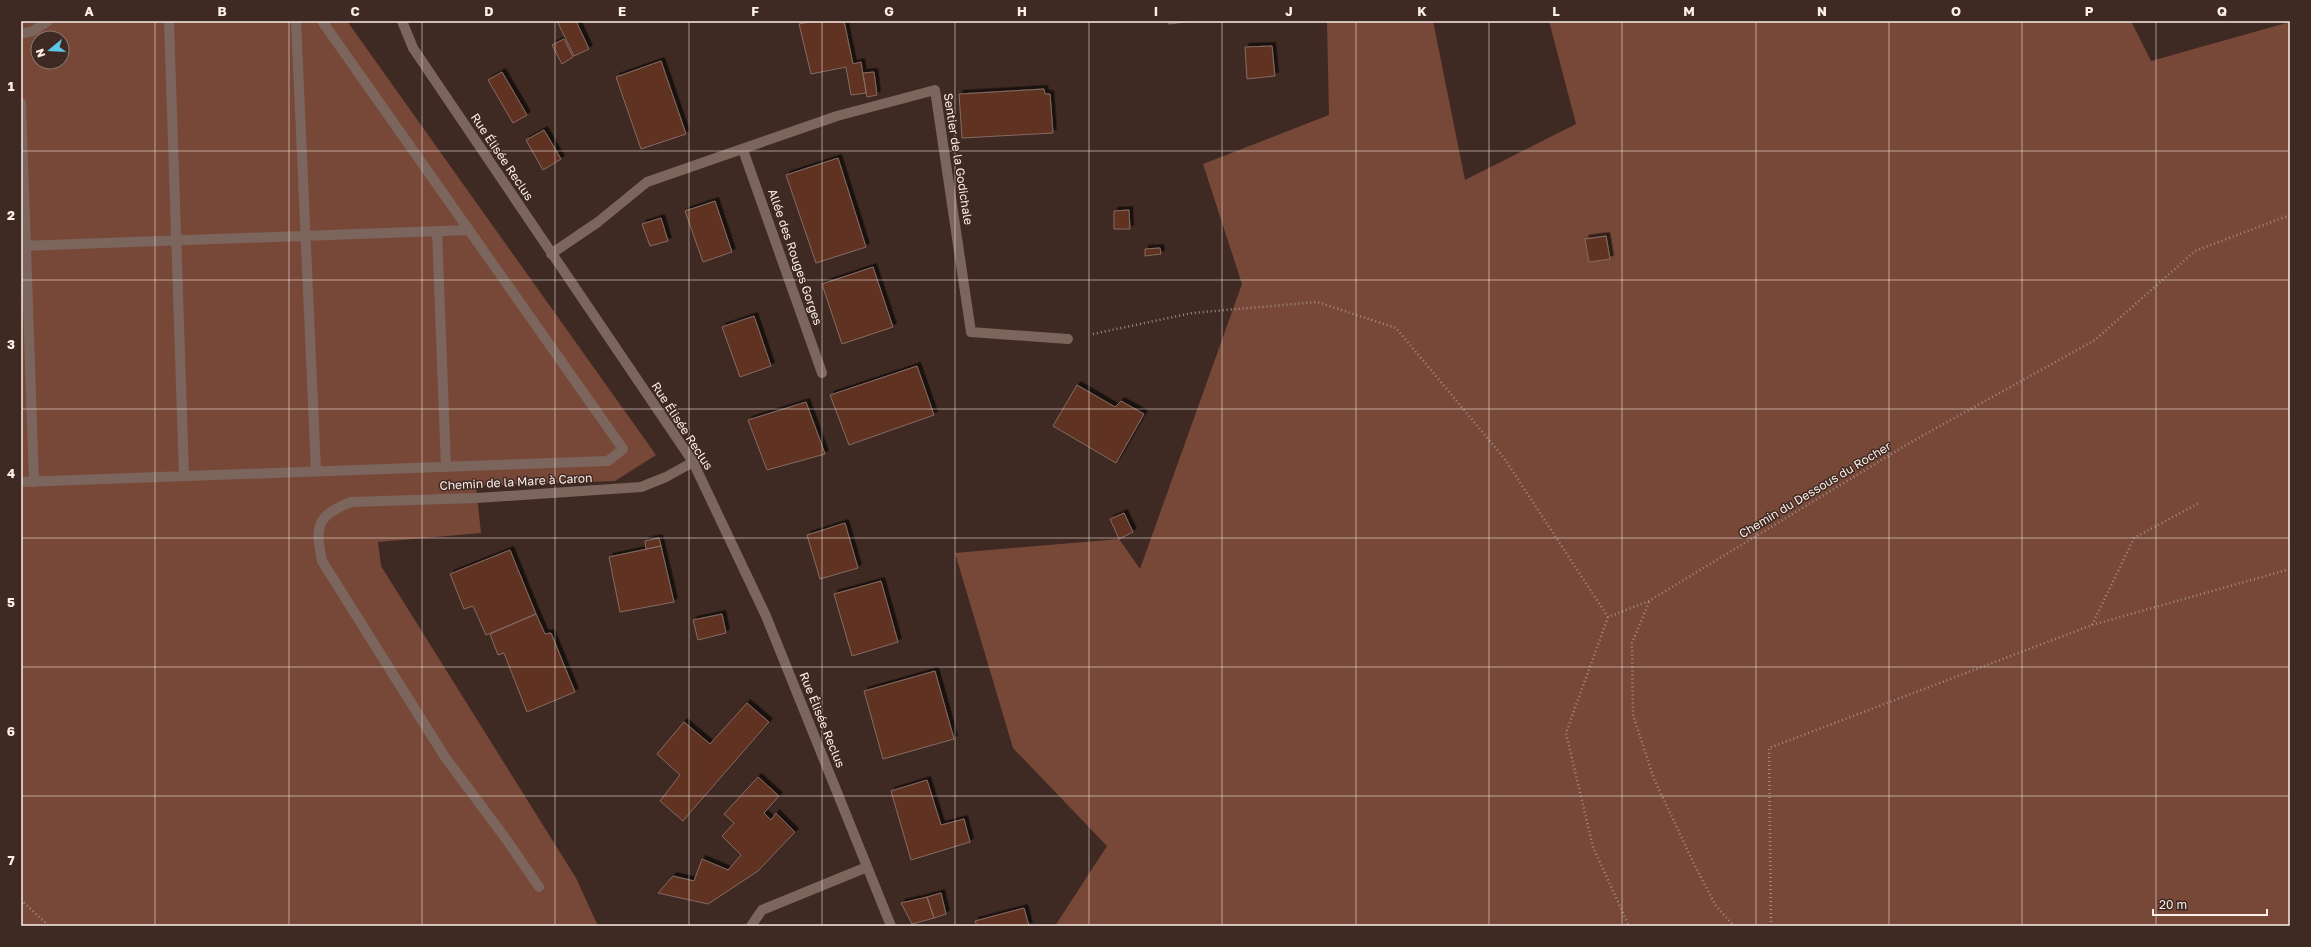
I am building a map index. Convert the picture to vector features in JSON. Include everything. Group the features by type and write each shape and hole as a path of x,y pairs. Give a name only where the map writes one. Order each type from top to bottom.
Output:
{"street":[{"path":"21,34 33,31 48,21"},
{"path":"169,21 184,476"},
{"path":"296,21 316,472"},
{"path":"21,482 608,461 623,449 322,21"},
{"name":"Rue Élisée Reclus","path":"402,21 413,48 693,462 766,616 891,926"},
{"name":"Sentier de la Godichale","path":"551,254 598,222 647,182 743,150 837,116 935,90 971,332 1068,339"},
{"path":"21,103 24,246 34,482"},
{"name":"Allée des Rouges Gorges","path":"743,150 822,373"},
{"path":"24,246 469,230"},
{"path":"437,232 446,467"},
{"name":"Chemin de la Mare à Caron","path":"539,887 506,839 445,757 322,561 319,543 319,528 323,517 336,508 351,502 477,498 641,487 666,477 693,462"},
{"path":"751,926 762,910 867,867"}],"path":[{"name":"Chemin du Dessous du Rocher","path":"1608,617 1649,601 1913,440 2095,340 2195,251 2290,216"},
{"path":"1068,339 1192,312 1317,302 1396,328 1504,458 1608,617 1566,732 1593,847 1629,926"},
{"path":"2092,625 2134,538 2200,503"},
{"path":"1771,926 1770,748 2092,625 2290,569"},
{"path":"1649,601 1632,642 1633,715 1654,779 1689,853 1716,906 1734,926"},
{"path":"21,900 49,926"}],"shaded area":[{"path":"21,21 347,21 656,455 615,481 476,486 481,533 378,542 381,566 576,878 598,926 21,926"},
{"path":"1327,21 1433,21 1465,180 1576,124 1549,21 2131,21 2151,61 2290,22 2290,926 1055,926 1107,846 1013,748 955,553 1119,539 1140,569 1242,284 1203,164 1329,115"}],"building":[{"path":"557,21 576,21 589,49 574,56"},
{"path":"814,21 844,21 853,64 861,62 866,93 851,95 846,67 811,74 799,24"},
{"path":"1168,21 1192,21 1169,24"},
{"path":"564,39 573,57 562,64 552,45"},
{"path":"1272,46 1275,76 1247,79 1245,47"},
{"path":"661,61 686,134 641,149 616,77"},
{"path":"502,72 527,115 513,123 488,80"},
{"path":"874,72 877,95 867,97 863,73"},
{"path":"1044,89 1045,94 1050,94 1053,133 962,138 959,94"},
{"path":"544,130 561,159 543,170 526,140"},
{"path":"838,158 866,247 816,263 786,175"},
{"path":"715,201 732,252 703,262 685,211"},
{"path":"1129,210 1130,229 1114,229 1114,211"},
{"path":"661,218 668,241 650,246 642,224"},
{"path":"1606,236 1610,259 1589,262 1585,239"},
{"path":"1160,248 1161,254 1145,256 1145,249"},
{"path":"873,267 893,327 842,344 822,284"},
{"path":"754,316 771,366 740,377 722,327"},
{"path":"917,366 934,415 849,445 830,395"},
{"path":"1077,385 1115,407 1121,401 1144,414 1116,463 1053,426"},
{"path":"806,402 825,454 767,470 748,420"},
{"path":"1124,513 1133,532 1119,539 1110,519"},
{"path":"845,523 858,568 820,579 807,535"},
{"path":"659,538 661,546 646,549 645,541"},
{"path":"661,546 674,602 620,612 609,557"},
{"path":"510,550 536,614 486,635 473,606 464,609 450,574"},
{"path":"881,581 898,642 852,656 834,594"},
{"path":"536,614 545,634 551,633 575,692 527,712 504,653 498,655 490,634"},
{"path":"722,614 726,633 698,640 693,620"},
{"path":"935,671 954,739 883,759 864,691"},
{"path":"747,703 769,722 683,821 660,801 680,775 657,754 684,722 710,744"},
{"path":"758,777 779,796 764,813 771,820 776,813 795,832 758,871 708,904 658,893 673,876 694,881 702,859 728,870 741,855 722,836 734,823 724,814"},
{"path":"927,780 941,825 964,819 970,842 911,860 891,791"},
{"path":"941,893 946,914 934,918 927,897"},
{"path":"927,897 934,918 912,924 901,903"},
{"path":"1024,908 1029,926 977,926 975,921"}]}
